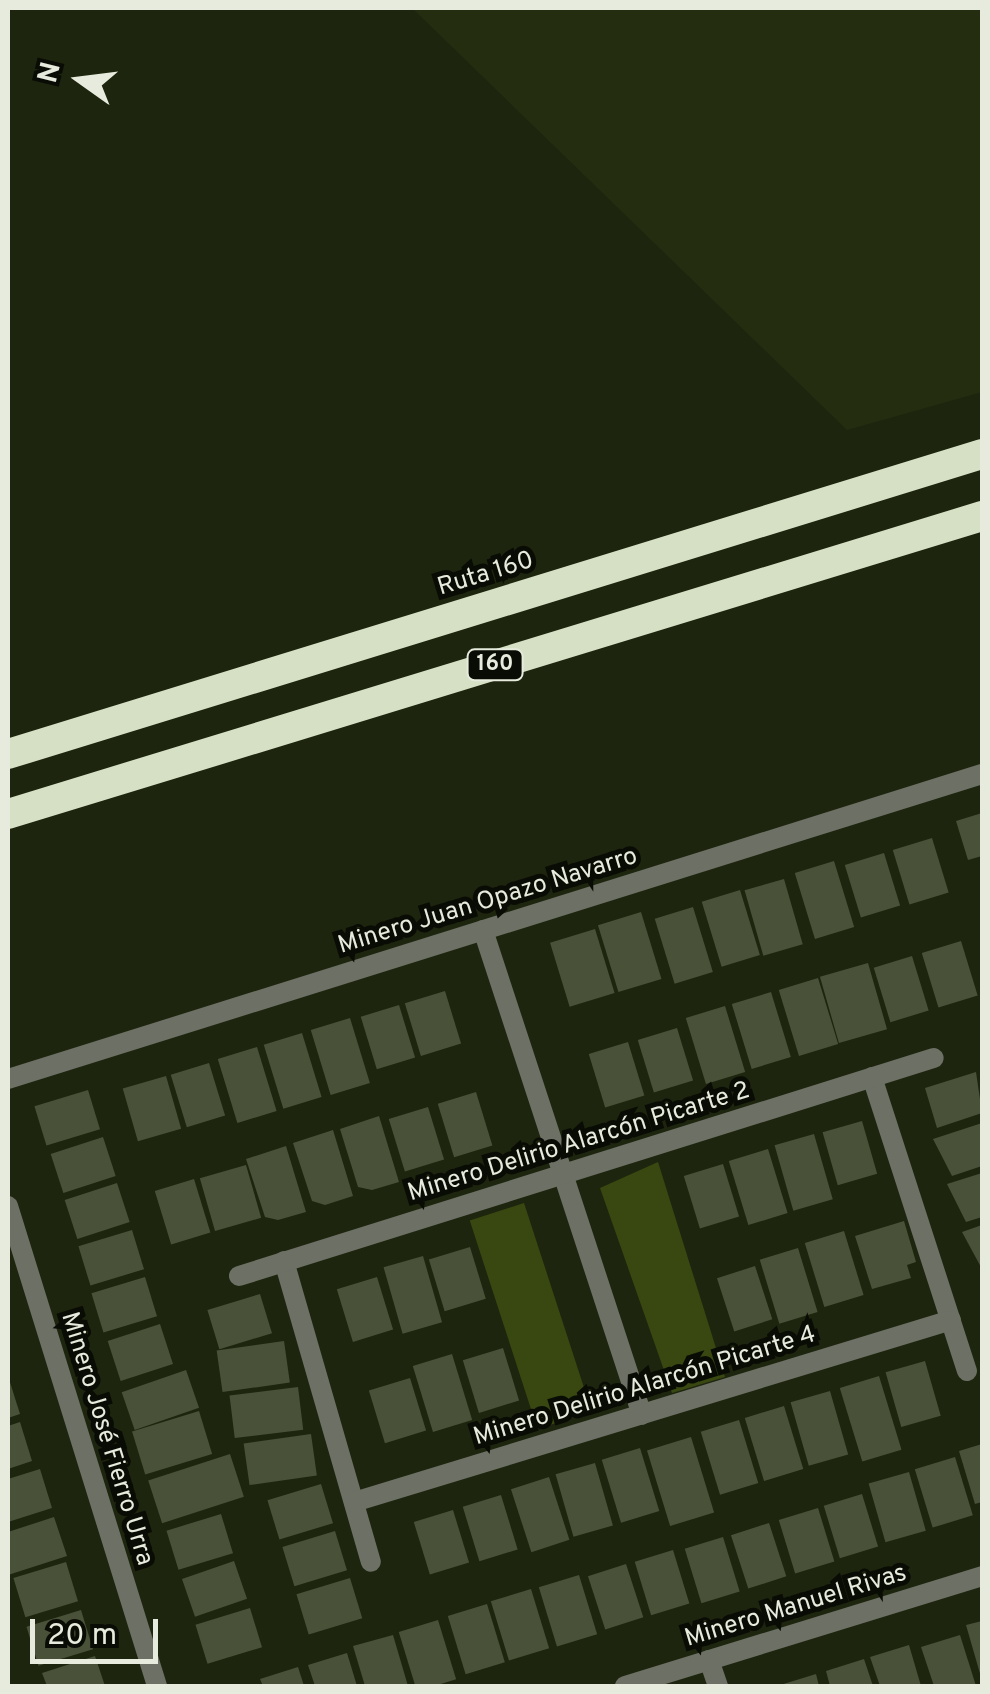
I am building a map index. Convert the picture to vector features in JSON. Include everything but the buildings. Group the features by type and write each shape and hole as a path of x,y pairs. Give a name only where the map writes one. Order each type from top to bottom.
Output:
{"highway":[{"name":"Ruta 160","path":"8,754 982,454"},
{"name":"160","path":"8,814 982,516"}],"street":[{"name":"Minero Juan Opazo Navarro","path":"8,1079 982,774"},
{"path":"483,930 642,1414"},
{"name":"Minero Delirio Alarcón Picarte 2","path":"239,1276 934,1058"},
{"path":"872,1077 967,1371"},
{"name":"Minero José Fierro Urra","path":"8,1206 157,1686"},
{"path":"284,1261 371,1562"},
{"name":"Minero Delirio Alarcón Picarte 4","path":"354,1502 950,1320"},
{"name":"Minero Manuel Rivas","path":"625,1686 982,1576"},
{"path":"710,1660 718,1686"}],"shaded area":[{"path":"412,8 982,8 982,392 847,430"}],"green space":[{"path":"658,1162 725,1377 672,1393 600,1188"},
{"path":"524,1203 592,1411 537,1429 470,1221"}]}
